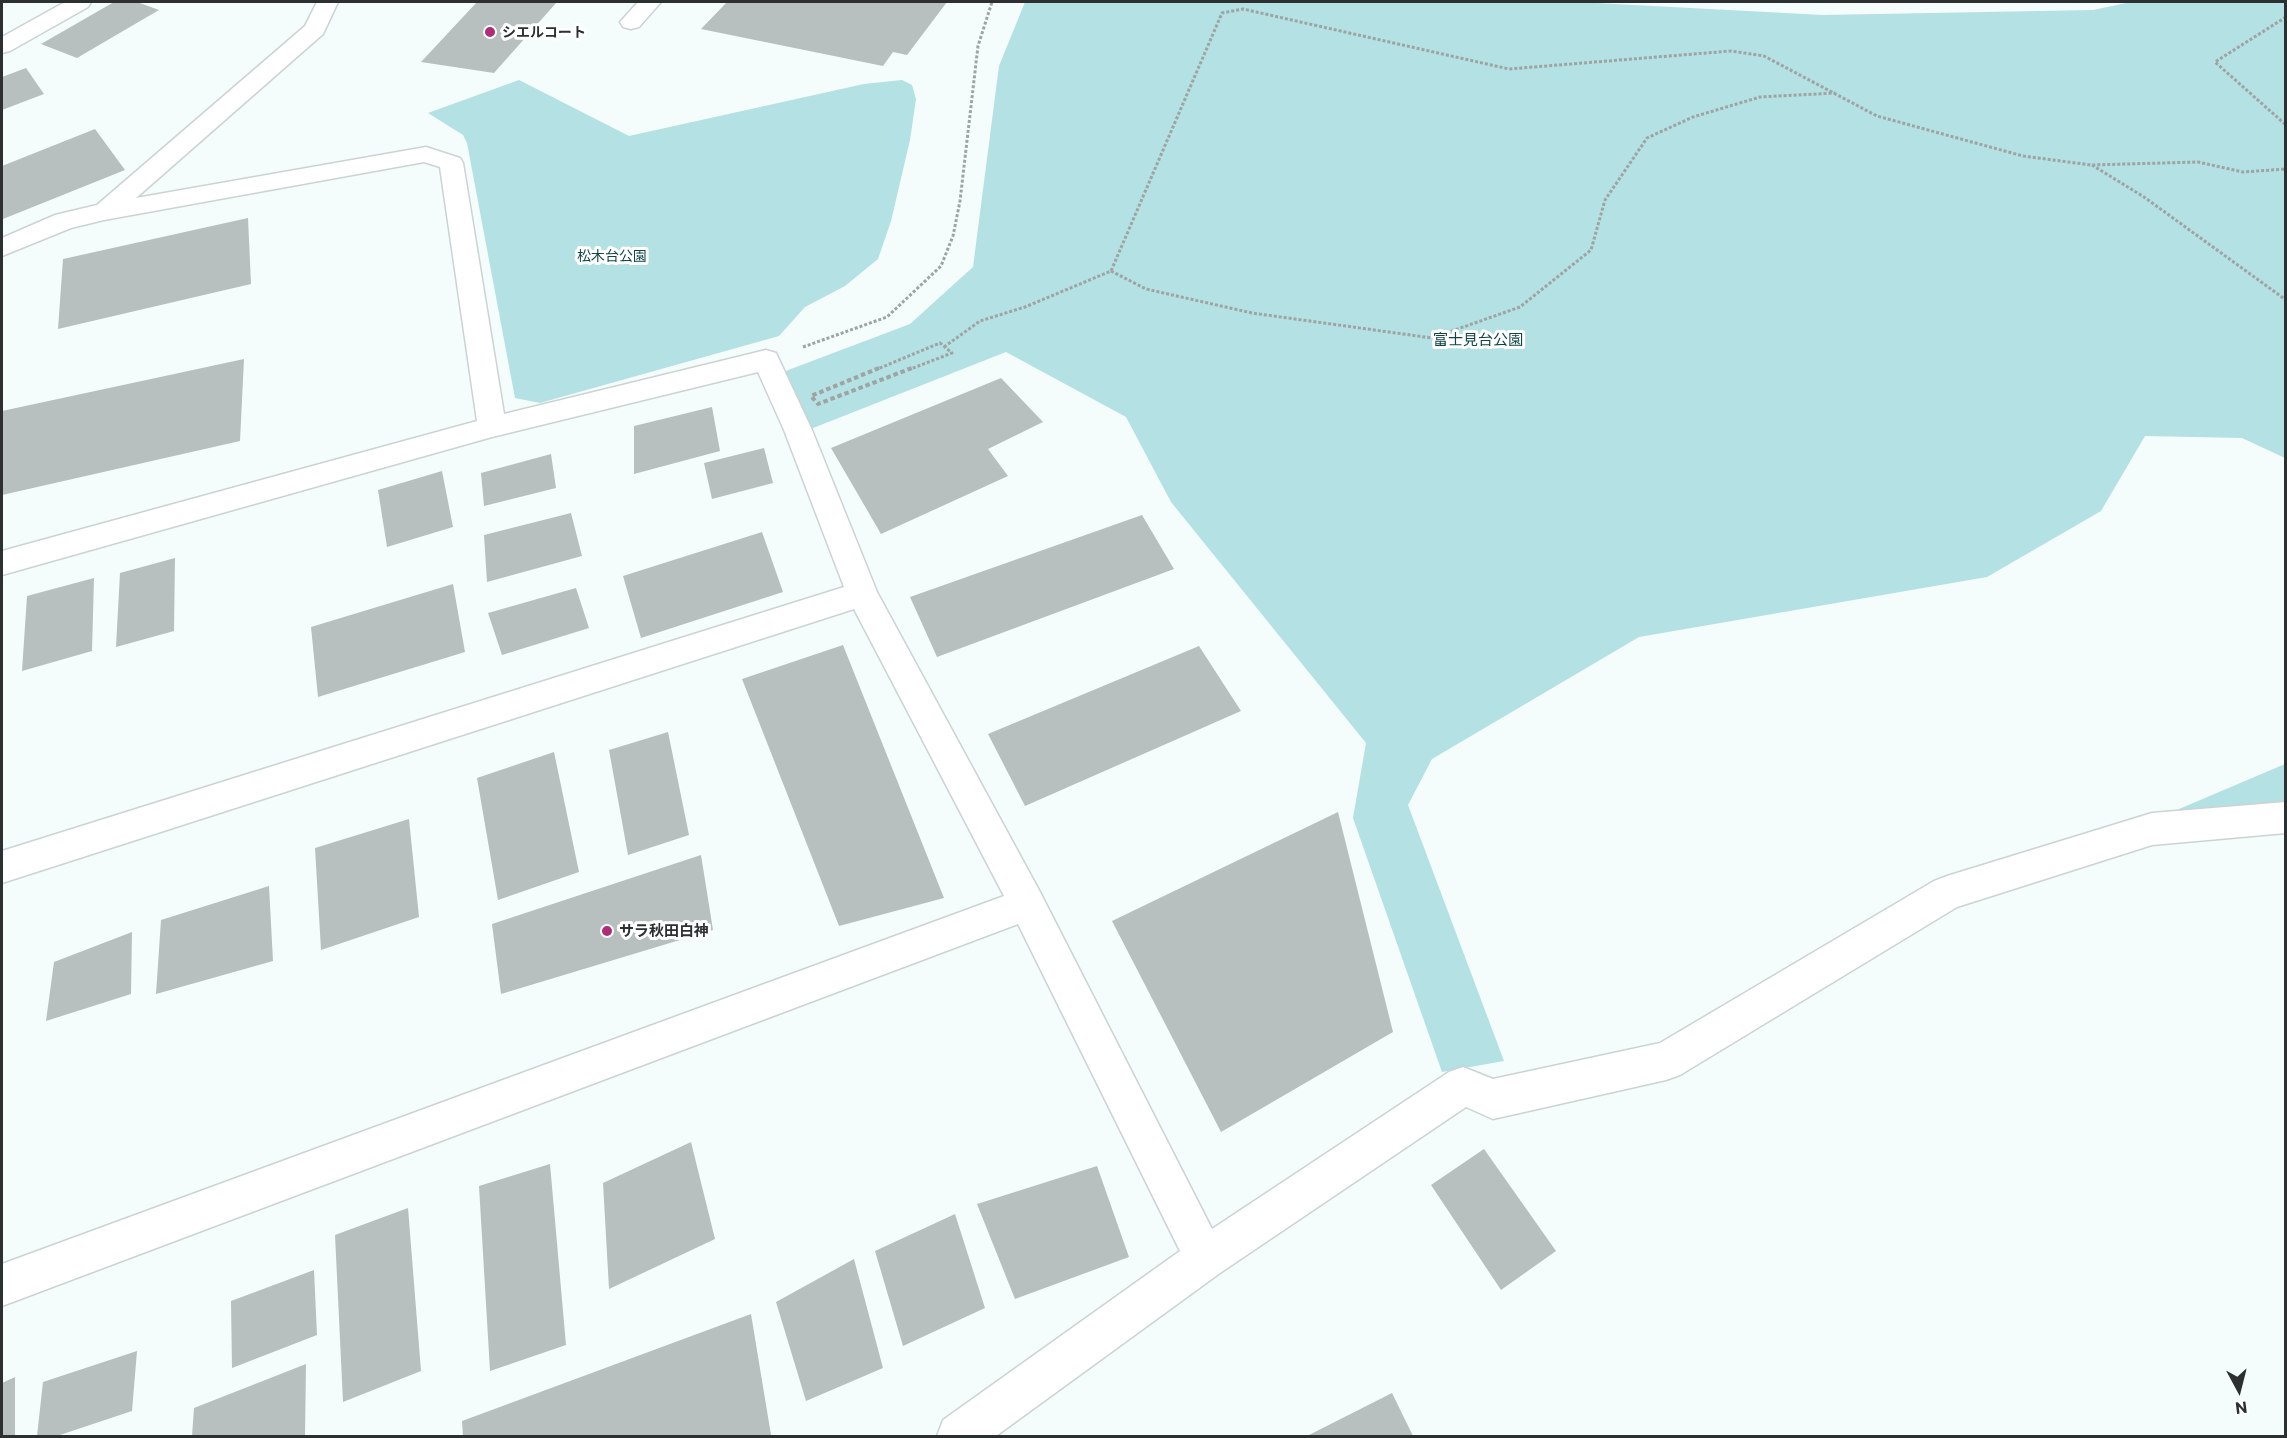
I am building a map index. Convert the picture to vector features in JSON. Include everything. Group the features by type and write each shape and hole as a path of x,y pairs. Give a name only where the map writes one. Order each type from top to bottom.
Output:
{"street":[{"path":"2,46 80,2"},
{"path":"104,212 315,29 327,2"},
{"path":"631,22 650,2"},
{"path":"2,248 64,221 104,212 426,154 451,163 492,428"},
{"path":"2,563 492,428 766,360 798,430 862,594 1027,904 1205,1258"},
{"path":"2,867 862,594"},
{"path":"959,1437 1205,1258 1463,1086 1493,1099 1666,1061 1947,893 2152,829 2286,817"},
{"path":"2,1285 1027,904"}],"path":[{"path":"766,360 888,317 941,266 956,224 978,46 992,2"},
{"path":"944,347 980,321 1025,307 1111,271 1222,13 1243,9 1509,69 1731,51 1764,56 1877,116 2023,156 2091,165 2198,162 2243,172 2286,169"},
{"path":"2286,17 2215,62 2286,125"},
{"path":"1111,271 1146,290 1252,314 1432,338 1520,307 1591,250 1605,200 1647,138 1693,117 1760,97 1835,93"},
{"path":"2091,165 2144,197 2286,300"},
{"path":"940,343 944,347 952,353 818,404 811,396 940,343"}],"green space":[{"name":"富士見台公園","path":"1025,2 1577,2 1823,15 2093,10 2131,2 2285,2 2285,458 2242,438 2145,436 2101,511 1987,577 1639,637 1432,759 1408,805 1504,1061 1442,1072 1353,818 1366,743 1171,502 1126,417 1006,352 808,430 783,372 910,324 973,267 999,66"},
{"name":"松木台公園","path":"519,80 629,136 864,84 902,80 912,85 916,99 910,140 891,221 878,259 845,286 805,307 779,336 540,403 515,398 467,143 463,135 428,113"},
{"path":"2285,764 2285,802 2172,812"}],"building":[{"path":"114,2 137,2 159,10 77,58 41,44"},
{"name":"シエルコート","path":"477,2 557,2 494,73 421,62"},
{"path":"727,2 947,2 907,55 893,52 883,66 701,29"},
{"path":"26,68 44,94 2,110 2,77"},
{"path":"95,129 125,170 3,219 2,166"},
{"path":"248,218 251,284 58,329 63,259"},
{"path":"244,359 240,441 2,495 2,411"},
{"path":"1001,378 1043,422 988,449 1008,476 881,534 831,448"},
{"path":"712,407 720,451 634,474 634,426"},
{"path":"764,448 773,483 712,499 704,463"},
{"path":"551,454 556,488 484,506 481,473"},
{"path":"442,471 453,527 387,547 378,490"},
{"path":"571,513 582,556 487,582 484,535"},
{"path":"1142,515 1174,569 937,657 910,597"},
{"path":"762,532 783,592 641,638 623,576"},
{"path":"175,558 174,631 116,647 120,573"},
{"path":"94,578 92,651 22,671 27,596"},
{"path":"453,584 465,652 318,697 311,627"},
{"path":"576,588 589,628 502,655 488,613"},
{"path":"843,645 944,898 839,926 742,679"},
{"path":"1199,646 1241,711 1025,806 988,734"},
{"path":"668,732 689,835 628,855 609,750"},
{"path":"554,752 579,872 498,900 477,778"},
{"path":"1338,812 1393,1032 1221,1132 1112,921"},
{"path":"409,819 419,917 321,950 315,848"},
{"path":"701,855 713,930 501,994 492,924"},
{"path":"269,886 273,961 156,994 161,920"},
{"path":"132,932 131,994 46,1021 54,962"},
{"path":"691,1142 715,1239 609,1289 603,1183"},
{"path":"1484,1149 1556,1251 1501,1290 1431,1185"},
{"path":"550,1164 566,1345 490,1371 479,1186"},
{"path":"1097,1166 1129,1257 1015,1299 977,1204"},
{"path":"408,1208 421,1371 343,1402 335,1235"},
{"path":"955,1214 985,1308 903,1346 875,1251"},
{"path":"854,1259 883,1368 806,1401 776,1302"},
{"path":"314,1270 317,1335 232,1368 231,1301"},
{"path":"751,1314 771,1435 463,1436 462,1421"},
{"path":"137,1351 132,1411 57,1436 37,1436 43,1382"},
{"path":"306,1364 305,1436 192,1436 194,1408"},
{"path":"15,1377 15,1436 2,1436 2,1383"},
{"path":"1392,1393 1413,1436 1307,1436"}],"place":[{"name":"シエルコート","path":"490,32"},
{"name":"サラ秋田白神","path":"607,931"}]}
